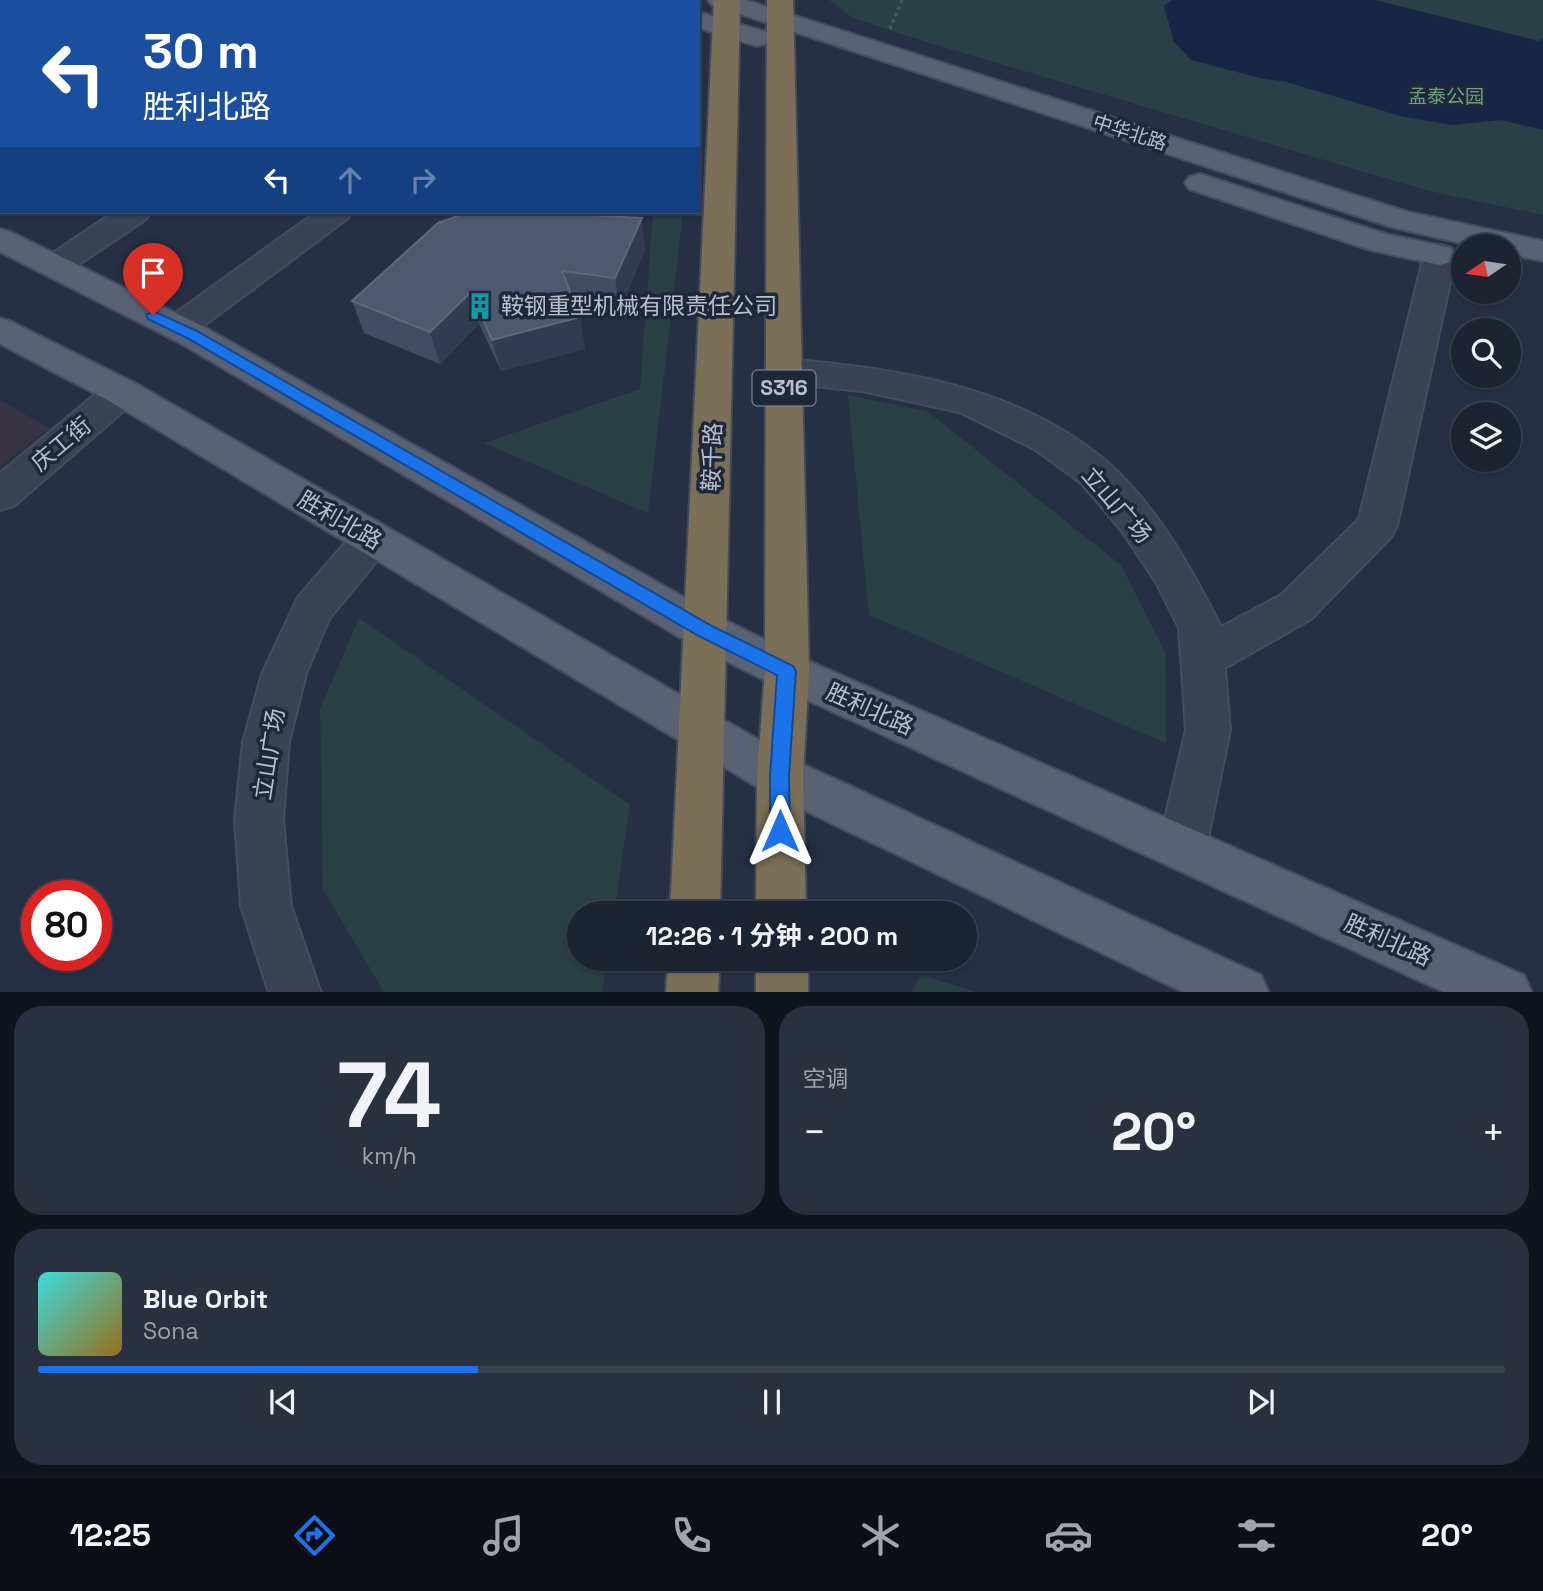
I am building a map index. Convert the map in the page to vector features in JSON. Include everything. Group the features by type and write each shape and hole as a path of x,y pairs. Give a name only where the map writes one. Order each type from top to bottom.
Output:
{"highway":[{"name":"鞍千路","path":"696,901 706,631 720,10"},
{"name":"S316","path":"780,776 787,671 781,21"},
{"path":"780,776 781,901"},
{"path":"692,992 693,971"},
{"path":"782,971 782,992"}],"main road":[{"name":"中华北路","path":"720,10 781,21 1402,220 1543,251"},
{"name":"中华北路","path":"781,21 1381,243 1451,257"},
{"name":"胜利北路","path":"0,239 178,328 706,631 787,671 1506,992"},
{"path":"1521,272 1543,276"},
{"name":"胜利北路","path":"0,330 122,392 702,733 780,776 1243,992"}],"street":[{"path":"55,266 132,214"},
{"path":"178,328 333,214"},
{"path":"1202,659 1296,607 1377,526 1451,257"},
{"name":"立山广场","path":"784,371 862,378 968,401 1047,439 1094,473 1150,541 1172,573 1200,628 1208,730 1182,848"},
{"name":"庆工街","path":"0,495 122,392"},
{"name":"立山广场","path":"295,992 266,906 259,820 266,742 284,674 313,608 372,539"}],"shaded area":[{"path":"0,400 49,428 0,466"}],"green space":[{"name":"孟泰公园","path":"829,0 1543,0 1543,215 1429,191 933,44 853,18"},
{"path":"653,214 683,214 648,513 484,443 640,389"},
{"path":"848,395 927,411 1121,565 1165,652 1166,743 869,615"},
{"path":"359,618 630,805 616,901 567,901 567,971 605,971 602,992 384,992 323,890 320,709"},
{"path":"921,975 976,992 911,992"}],"water":[{"path":"1172,0 1375,0 1538,41 1543,39 1543,130 1501,120 1452,125 1404,117 1283,81 1264,79 1191,60 1174,42 1164,6"}],"building":[{"path":"463,214 567,214 642,218 615,278 562,271 580,317 492,340 471,292 430,332 352,301 438,223"}],"place":[{"name":"鞍钢重型机械有限责任公司","path":"480,306"}],"route":[{"path":"153,315 706,631 787,671 780,776 780,831"}]}
